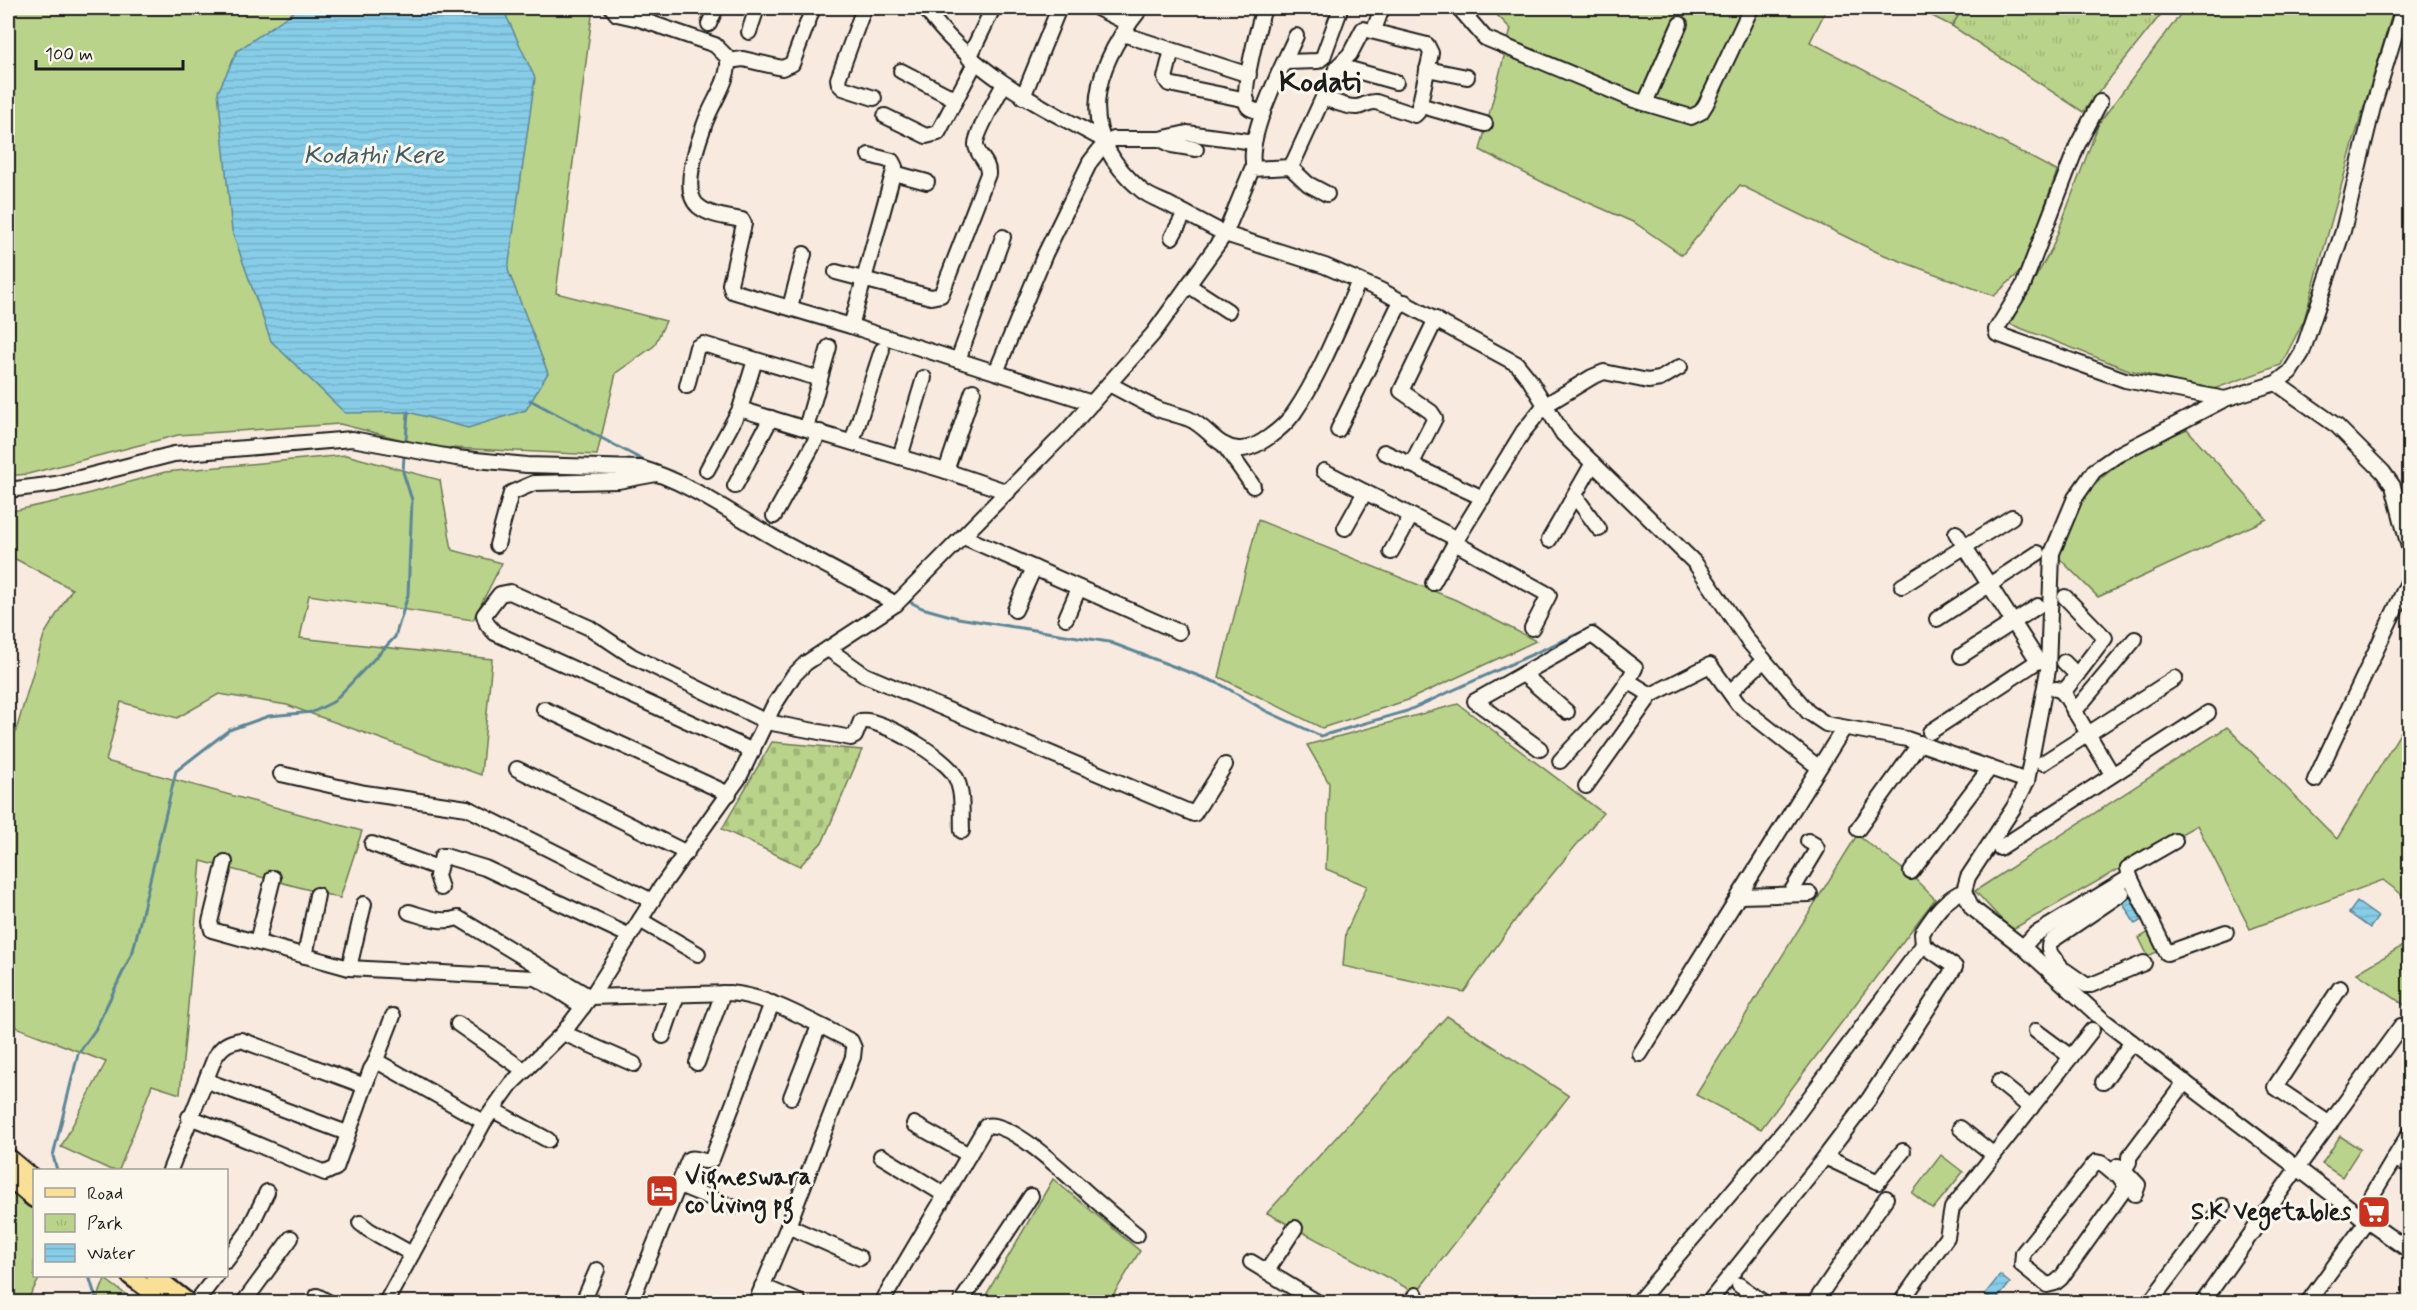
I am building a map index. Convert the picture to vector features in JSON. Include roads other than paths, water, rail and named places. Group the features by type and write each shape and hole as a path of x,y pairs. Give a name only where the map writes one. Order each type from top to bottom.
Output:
{"main road":[{"path":"8,1157 33,1178"},
{"path":"8,1177 33,1197"},
{"path":"133,1277 165,1302"},
{"path":"157,1277 188,1302"}],"street":[{"path":"612,8 616,14 639,18 715,45 728,61 728,74 705,122 688,181 691,195 698,205 712,214 742,220 744,224 730,284 732,291 790,307 1092,403"},
{"path":"709,24 716,8"},
{"path":"749,32 757,8"},
{"path":"728,61 743,59 782,68 792,64 813,8"},
{"path":"864,8 838,79 843,88 874,98"},
{"path":"925,8 949,39 972,60 1023,97 1103,142"},
{"path":"885,116 926,136 938,133 993,8"},
{"path":"1023,97 1059,8"},
{"path":"1097,8 1126,29 1172,50 1249,75"},
{"path":"1141,8 1113,50 1100,81 1096,101 1097,118 1103,142 1111,159 1141,191 1225,234 1325,266 1405,302 1517,364 1563,434 1695,563 1748,641 1808,712 1826,724 1881,733 1920,743 2027,781"},
{"path":"1263,113 1250,108 1247,100 1249,75 1264,8"},
{"path":"1374,30 1382,8"},
{"path":"1459,8 1485,38 1645,103 1691,117 1701,112 1751,8"},
{"path":"2144,963 2086,985 2059,972 1972,908 1964,891 1968,877 2014,807 2027,781 2046,686 2044,661 2052,553 2075,498 2094,471 2116,455 2225,399 2276,383 2290,372 2302,353 2343,231 2373,106 2403,8"},
{"path":"1285,62 1318,61 1323,57 1339,13"},
{"path":"1645,103 1680,24"},
{"path":"1290,167 1323,98 1339,66 1350,54 1363,29 1427,45 1431,53 1419,105 1414,115 1376,102 1370,101 1360,107 1353,107 1323,98"},
{"path":"386,1302 484,1122 511,1084 563,1033 587,1002 652,901 740,778 773,707 793,676 806,663 897,604 1008,492 1153,334 1225,234 1254,168 1252,155 1254,142 1263,113 1296,36"},
{"path":"1172,50 1165,78 1169,84 1247,100"},
{"path":"1339,66 1396,82"},
{"path":"1427,69 1467,77"},
{"path":"901,71 954,99"},
{"path":"836,272 931,297 941,295 988,174 987,164 976,148 976,138 1004,84"},
{"path":"2100,102 2077,146 2023,286 1996,330 1997,334 2125,380 2225,399"},
{"path":"1419,105 1485,124"},
{"path":"996,372 1045,254 1089,162 1103,142 1114,139 1160,139 1187,133 1254,142"},
{"path":"1160,139 1172,145 1196,149"},
{"path":"851,326 895,167 892,161 869,155"},
{"path":"1254,168 1290,167 1308,184 1327,194"},
{"path":"894,173 927,182"},
{"path":"1172,237 1185,213"},
{"path":"958,360 1003,237"},
{"path":"790,307 804,254"},
{"path":"1109,384 1156,408 1189,419 1205,428 1214,440 1224,445 1239,449 1254,447 1263,443 1289,419 1322,360 1359,281"},
{"path":"1188,285 1228,311"},
{"path":"1338,430 1397,309 1405,302"},
{"path":"1412,465 1435,418 1431,412 1401,391 1436,319"},
{"path":"687,386 700,344 820,379"},
{"path":"774,516 813,430 820,379 829,347"},
{"path":"852,442 882,350"},
{"path":"706,470 740,409 755,360"},
{"path":"1433,583 1523,432 1544,406 1604,372 1648,381 1660,379 1680,367"},
{"path":"900,457 924,378"},
{"path":"2276,383 2337,426 2383,472 2393,486 2409,551"},
{"path":"946,471 973,391"},
{"path":"740,409 1008,492"},
{"path":"735,486 771,418"},
{"path":"8,490 56,484 174,454 352,440 456,458 527,465 622,467 657,473 719,505 786,544 839,570 897,604"},
{"path":"1224,445 1253,486"},
{"path":"1384,452 1483,498"},
{"path":"1549,540 1593,463"},
{"path":"1324,471 1411,516 1550,595 1532,628"},
{"path":"497,545 511,493 526,484 618,480 657,473"},
{"path":"1345,528 1365,492"},
{"path":"1575,496 1599,529"},
{"path":"1391,552 1411,516"},
{"path":"1902,586 2012,517"},
{"path":"1956,533 2013,622 2044,661"},
{"path":"964,537 1179,632"},
{"path":"1936,619 2038,553"},
{"path":"1015,610 1034,568"},
{"path":"2314,780 2409,578"},
{"path":"1066,618 1078,588"},
{"path":"753,751 495,633 487,624 484,615 501,594 510,592 590,628 632,656 767,722 851,738 855,736 861,721 868,720 881,724 949,765 960,788 962,831"},
{"path":"2063,693 2105,638 2065,597"},
{"path":"1961,656 2038,606"},
{"path":"1540,749 1475,701 1592,635 1635,668 1628,681 1560,761"},
{"path":"2074,712 2134,639"},
{"path":"828,649 866,675 1194,814 1225,765"},
{"path":"1730,692 1764,660"},
{"path":"1930,732 2044,661"},
{"path":"2064,662 2077,675"},
{"path":"1586,786 1651,695 1710,665 1738,704 1818,766"},
{"path":"1522,674 1567,712"},
{"path":"2043,763 2175,678"},
{"path":"1628,681 1651,695"},
{"path":"2046,686 2062,690 2112,774"},
{"path":"544,709 729,794"},
{"path":"2000,848 2208,713"},
{"path":"1640,1054 1818,766 1844,728"},
{"path":"1858,829 1920,743"},
{"path":"1911,872 1990,768"},
{"path":"517,769 687,853"},
{"path":"281,774 365,794 467,808 652,901"},
{"path":"1790,894 1817,849 1808,841"},
{"path":"2175,841 2128,868 2130,878 2167,953 2226,933"},
{"path":"372,844 438,868"},
{"path":"441,888 437,876 442,856 445,856 485,868 630,936"},
{"path":"225,862 210,927 212,930 349,968 535,978 560,992 587,1002 677,994 746,994 772,1003 851,1041 854,1048 853,1057 756,1302"},
{"path":"257,942 273,878"},
{"path":"2023,947 2034,935 2130,878"},
{"path":"1638,1302 1789,1125 1923,945 1922,933 1943,904 1952,896 1964,891"},
{"path":"2122,893 2050,942 2049,952 2059,972 2103,1020 2409,1251"},
{"path":"1739,896 1810,894"},
{"path":"304,956 317,895"},
{"path":"349,968 364,904"},
{"path":"409,912 447,922 458,918 587,1002"},
{"path":"640,920 698,954"},
{"path":"1708,1302 1869,1099 1955,967 1923,945"},
{"path":"2330,1124 2275,1087 2340,988"},
{"path":"698,1063 723,993"},
{"path":"663,1036 677,994"},
{"path":"632,1302 689,1159 705,1161 712,1159 772,1003"},
{"path":"189,1117 325,1173 336,1168 364,1086 393,1016"},
{"path":"458,1024 525,1071"},
{"path":"791,1097 819,1026"},
{"path":"2203,1302 2401,1026"},
{"path":"1901,1302 1947,1237 1952,1208 2092,1030"},
{"path":"2036,1031 2072,1057"},
{"path":"563,1033 634,1064"},
{"path":"170,1169 200,1089 207,1081 215,1057 221,1048 241,1040 364,1086"},
{"path":"2103,1083 2132,1042"},
{"path":"374,1065 380,1063 484,1122"},
{"path":"207,1081 347,1133"},
{"path":"1999,1082 2031,1108"},
{"path":"2118,1171 2124,1158 2129,1157 2185,1082"},
{"path":"493,1110 548,1140"},
{"path":"914,1124 969,1155"},
{"path":"882,1302 986,1126 998,1125 1008,1130 1057,1164 1137,1235"},
{"path":"1960,1128 1994,1155"},
{"path":"2308,1302 2363,1218 2409,1132"},
{"path":"1825,1157 1878,1182 1903,1151"},
{"path":"2091,1160 2099,1155 2138,1185 2135,1194"},
{"path":"881,1156 945,1195"},
{"path":"2393,1160 2409,1164"},
{"path":"2096,1162 2118,1171 2126,1186 2124,1190 2061,1278 2048,1285 2022,1265 2022,1252 2096,1162"},
{"path":"679,1185 733,1207"},
{"path":"228,1258 256,1216 267,1192"},
{"path":"961,1302 1031,1196"},
{"path":"1815,1302 1886,1198"},
{"path":"2150,1302 2223,1206"},
{"path":"360,1222 369,1230 412,1254"},
{"path":"788,1226 860,1258"},
{"path":"1267,1271 1295,1228"},
{"path":"244,1302 291,1238"},
{"path":"1251,1262 1317,1302"},
{"path":"583,1302 597,1269"},
{"path":"196,1302 215,1277"},
{"path":"1739,1285 1763,1302"},
{"path":"762,1286 799,1302"}],"water":[{"name":"Kodathi Kere","path":"299,8 500,8 504,11 535,78 508,270 548,373 526,410 468,428 408,412 345,413 271,341 232,231 218,92 237,51"},
{"path":"2129,896 2142,920 2135,924 2121,900"},
{"path":"2357,902 2378,917 2370,928 2349,913"},
{"path":"2000,1275 2010,1283 1995,1302 1985,1294"}],"waterway":[{"path":"530,400 654,466"},
{"path":"406,440 408,412"},
{"path":"57,1169 53,1156 78,1054 95,1030 133,951 176,771 229,730 269,716 313,712 333,702 395,637 408,595 412,500 403,472 404,456"},
{"path":"766,525 898,596"},
{"path":"906,600 922,608 958,618 1109,642 1220,684 1266,711 1321,736 1407,711 1595,626"},
{"path":"89,1277 97,1302"}],"place":[{"name":"Vigneswara co living pg","path":"662,1191"},
{"name":"S.K Vegetables","path":"2374,1212"}],"district":[{"name":"Kodati","path":"1320,82"}]}
